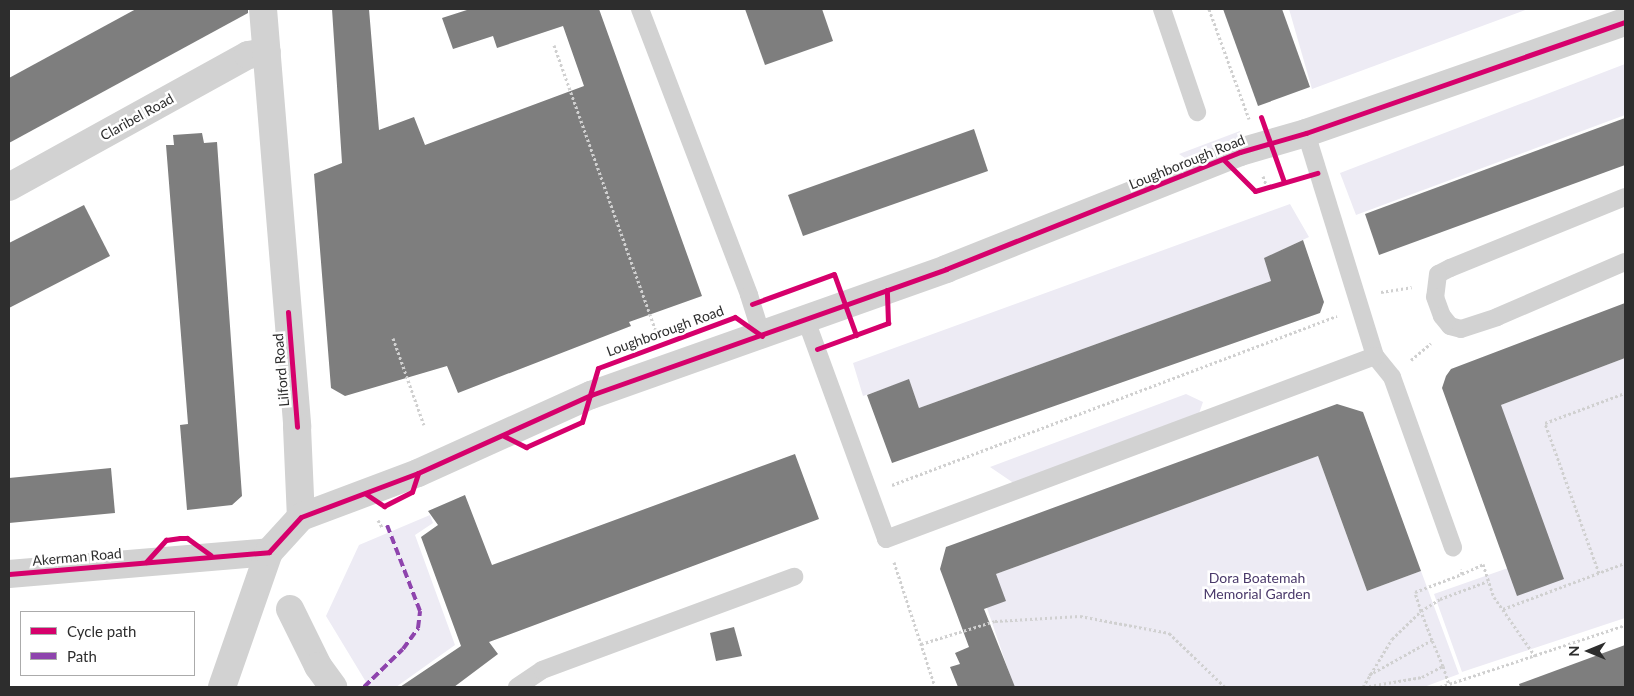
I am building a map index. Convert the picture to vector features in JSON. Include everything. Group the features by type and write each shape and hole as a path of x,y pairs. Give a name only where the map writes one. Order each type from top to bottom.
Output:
{"street":[{"name":"Lilford Road","path":"263,9 297,426 301,517"},
{"name":"Loughborough Road","path":"222,687 269,552 301,517 418,473 591,395 762,336 946,269 1270,143 1306,133 1625,22"},
{"name":"Claribel Road","path":"9,187 248,55 267,52"},
{"name":"Akerman Road","path":"9,574 269,552"},
{"path":"290,609 318,666 333,687"}],"lane":[{"path":"640,9 749,295 762,336"},
{"path":"1162,9 1198,112"},
{"path":"1306,133 1376,356 1392,377 1453,547"},
{"path":"1625,197 1438,274 1435,284 1435,297 1442,316 1450,326 1461,329 1497,317 1625,262"},
{"path":"806,320 886,539 1376,356"},
{"path":"517,687 542,670 794,577"}],"path":[{"path":"1209,9 1249,119 1261,117 1270,143"},
{"path":"554,45 658,337"},
{"path":"1261,189 1317,173"},
{"path":"870,493 1359,302 1435,284"},
{"path":"1392,377 1450,326"},
{"path":"393,338 424,425"},
{"path":"1599,573 1545,423 1625,393"},
{"path":"886,539 935,687"},
{"path":"1453,547 1462,574"},
{"path":"1503,610 1625,563"},
{"path":"1449,684 1415,592 1483,564 1494,597 1534,656"},
{"path":"1363,687 1392,639 1421,611 1440,599 1488,582"},
{"path":"921,644 995,621 1080,616 1170,633 1225,687"},
{"path":"1440,687 1625,625"},
{"path":"1368,676 1432,640"},
{"path":"1363,687 1422,678 1443,666"}],"green space":[{"path":"1289,9 1528,9 1312,89"},
{"path":"1625,64 1625,115 1356,215 1340,173"},
{"path":"1240,131 1242,139 1188,160 1179,154"},
{"path":"1290,204 1309,237 1265,258 1271,281 919,408 909,380 863,396 853,363"},
{"path":"1625,358 1625,618 1462,672 1434,594 1508,568 1501,405"},
{"path":"1186,394 1203,402 1196,422 1015,484 990,467"},
{"name":"Dora Boatemah Memorial Garden","path":"1318,456 1367,591 1421,571 1459,674 1424,687 1014,687 987,608 996,574"},
{"path":"430,515 433,523 415,535 455,645 396,687 369,687 326,616 359,545"}],"building":[{"path":"136,9 248,9 248,13 9,143 9,78"},
{"path":"332,9 369,9 379,130 414,117 425,145 584,86 563,26 497,48 493,36 453,49 442,18 470,9 599,9 702,296 629,322 631,326 458,393 447,366 345,396 331,388 314,174 342,163"},
{"path":"745,9 822,9 833,41 765,65"},
{"path":"1223,9 1282,9 1310,87 1258,106"},
{"path":"1625,118 1625,165 1379,255 1365,214"},
{"path":"974,129 988,171 803,236 788,195"},
{"path":"202,133 204,143 217,142 242,496 232,505 187,510 180,425 188,424 166,145 174,145 173,135"},
{"path":"84,205 110,256 9,308 9,243"},
{"path":"1303,240 1324,302 1320,313 892,463 867,395 909,379 919,408 1271,281 1264,258"},
{"path":"1625,303 1625,358 1501,405 1564,579 1517,596 1442,388 1446,376 1451,369"},
{"path":"1337,404 1363,412 1421,571 1367,591 1318,456 996,574 1006,601 984,609 1015,687 958,687 950,667 960,664 955,653 969,647 940,569 946,547"},
{"path":"795,454 819,519 489,642 498,654 454,687 400,687 461,646 421,537 438,525 428,511 465,495 492,565"},
{"path":"111,468 115,513 9,523 9,478"},
{"path":"734,627 742,656 716,661 710,633"},
{"path":"1625,645 1625,687 1520,687 1519,684"}],"marked path":[{"path":"364,687 403,649 418,628 420,611 387,525"}],"cycle path":[{"path":"9,574 269,552 301,517 418,473 591,395 946,269 1240,152 1306,133 1625,22"},
{"path":"1261,117 1284,182"},
{"path":"1223,159 1255,191 1317,173"},
{"path":"752,304 834,274 856,335"},
{"path":"817,349 888,323 887,290"},
{"path":"288,312 297,427"},
{"path":"504,436 526,447 582,422 598,368 735,317 762,336"},
{"path":"366,494 384,506 412,492 418,473"},
{"path":"146,562 166,540 180,538 187,538 210,555"}]}
